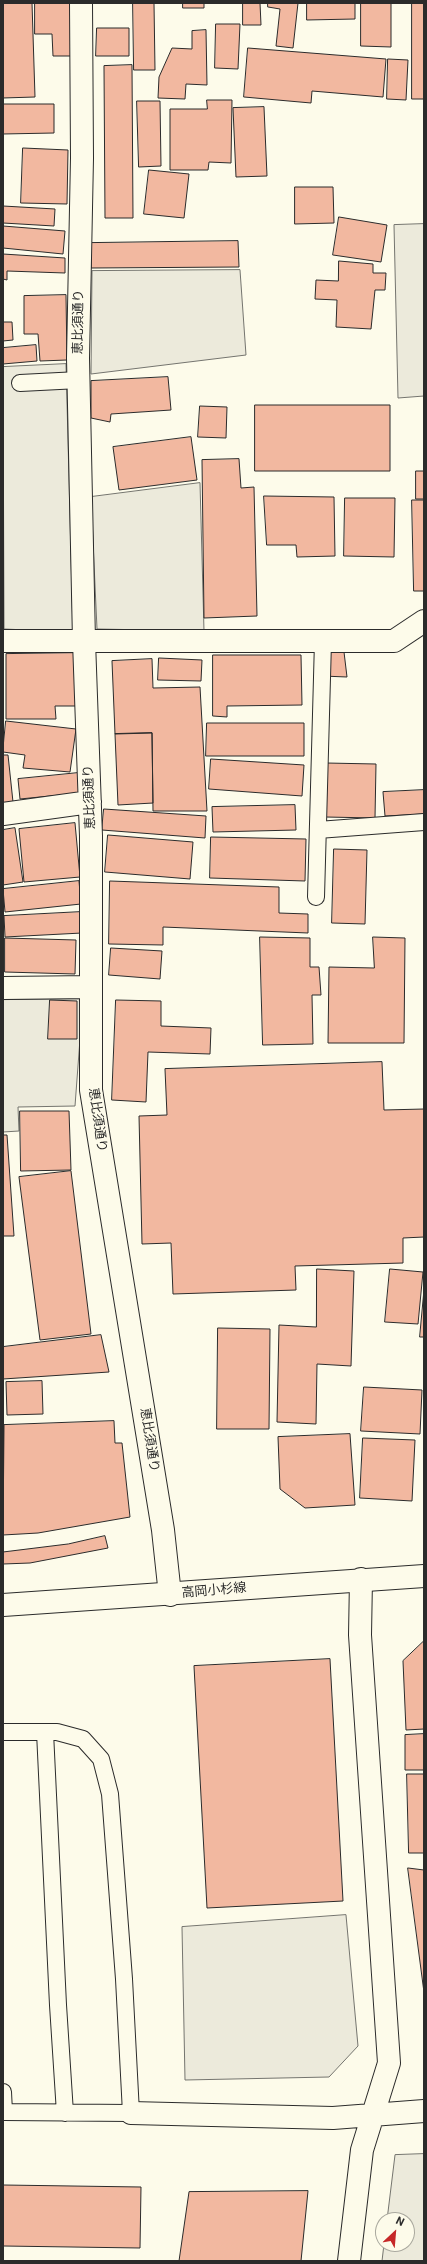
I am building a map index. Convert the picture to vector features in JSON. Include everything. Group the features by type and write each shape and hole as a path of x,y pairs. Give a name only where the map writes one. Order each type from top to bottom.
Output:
{"street":[{"name":"恵比須通り","path":"81,3 79,380 84,641 90,802 91,1090 164,1530 170,1594"},
{"path":"3,641 394,641 424,621"},
{"path":"3,814 90,802"},
{"path":"3,988 90,987"},
{"name":"高岡小杉線","path":"3,1605 361,1579 424,1576"},
{"path":"349,2261 362,2150 389,2063 360,1635 361,1579"},
{"path":"131,2114 333,2118 424,2111"}],"lane":[{"path":"20,382 79,380"},
{"path":"316,897 323,641"},
{"path":"318,830 424,822"},
{"path":"3,1732 58,1732 83,1739 101,1759 108,1778 124,1979 131,2114 4,2112 3,2092"},
{"path":"46,1732 58,2005 65,2113"}],"shaded area":[{"path":"424,224 424,396 398,398 394,225"},
{"path":"240,270 246,355 91,374 92,271"},
{"path":"66,364 73,632 4,629 3,367"},
{"path":"200,483 204,631 97,629 91,497"},
{"path":"83,999 75,1106 18,1107 19,1131 3,1132 3,1000"},
{"path":"346,1915 358,2046 329,2077 185,2080 182,1927"},
{"path":"424,2154 424,2261 382,2261 383,2252 415,2252 415,2212 388,2212 395,2155"}],"building":[{"path":"3,3 32,3 35,97 3,98"},
{"path":"35,3 70,3 72,56 53,56 52,34 35,34"},
{"path":"133,3 154,3 155,70 134,70"},
{"path":"183,3 204,3 204,8 183,8"},
{"path":"243,3 260,3 261,25 243,25"},
{"path":"268,3 298,3 293,48 276,46 280,9 268,7"},
{"path":"307,3 355,3 355,19 307,20"},
{"path":"361,3 391,3 391,47 361,46"},
{"path":"412,3 424,3 424,99 412,99"},
{"path":"216,24 240,24 238,69 215,68"},
{"path":"97,28 129,28 129,56 96,56"},
{"path":"206,30 207,85 186,84 185,99 158,98 159,77 172,48 192,49 192,31"},
{"path":"248,48 386,59 383,97 312,91 311,103 244,97"},
{"path":"388,59 408,60 406,100 387,99"},
{"path":"132,65 133,218 105,218 104,66"},
{"path":"207,100 232,100 231,163 209,162 208,170 170,170 170,109 207,109"},
{"path":"137,101 160,101 161,166 139,167"},
{"path":"3,104 54,104 54,133 3,134"},
{"path":"264,107 267,176 236,177 233,108"},
{"path":"23,148 68,150 67,204 21,203"},
{"path":"149,170 189,174 184,218 144,214"},
{"path":"295,187 333,187 334,223 295,224"},
{"path":"3,206 55,209 54,226 3,223"},
{"path":"339,217 387,225 381,262 333,255"},
{"path":"3,226 65,231 63,254 3,248"},
{"path":"238,241 239,267 91,268 91,243"},
{"path":"3,254 65,258 65,273 7,271 7,280 3,279"},
{"path":"339,261 373,264 373,273 386,273 385,290 375,290 371,329 336,327 337,300 315,299 316,280 338,281"},
{"path":"66,295 67,360 40,361 38,334 24,334 24,296"},
{"path":"3,322 12,322 13,340 3,341"},
{"path":"36,345 37,361 3,364 3,348"},
{"path":"168,377 171,410 111,414 110,422 91,418 91,381"},
{"path":"255,405 390,405 390,471 255,471"},
{"path":"200,406 227,407 226,438 198,437"},
{"path":"191,437 197,480 119,490 113,447"},
{"path":"239,459 241,488 254,487 257,616 204,618 202,460"},
{"path":"416,471 424,471 424,499 416,499"},
{"path":"264,496 334,497 335,556 297,557 296,545 267,545"},
{"path":"345,498 395,498 394,557 344,556"},
{"path":"412,500 424,500 424,591 414,591"},
{"path":"320,652 344,652 347,677 322,676"},
{"path":"80,653 80,706 55,706 56,719 6,719 6,654"},
{"path":"213,655 301,655 302,705 227,706 227,717 213,716"},
{"path":"159,658 202,660 201,681 158,680"},
{"path":"152,659 153,688 200,687 207,811 153,811 152,733 115,734 112,661"},
{"path":"6,721 76,729 70,772 23,768 25,755 3,752"},
{"path":"207,723 304,723 304,756 206,756"},
{"path":"152,733 153,803 118,805 115,734"},
{"path":"3,755 8,755 13,802 3,803"},
{"path":"211,759 304,765 302,796 209,789"},
{"path":"326,763 376,764 375,818 325,817"},
{"path":"78,773 80,793 20,799 18,779"},
{"path":"424,790 424,814 385,816 383,792"},
{"path":"295,805 296,830 213,832 212,807"},
{"path":"104,809 206,816 205,838 102,830"},
{"path":"75,823 80,877 24,882 19,829"},
{"path":"15,828 23,882 3,885 3,830"},
{"path":"108,835 193,842 190,879 105,872"},
{"path":"211,837 306,839 305,881 210,878"},
{"path":"334,849 367,850 365,924 332,923"},
{"path":"79,881 81,904 5,912 3,889"},
{"path":"110,881 279,887 279,913 308,914 308,933 163,927 163,945 109,944"},
{"path":"81,912 82,933 5,937 4,916"},
{"path":"260,937 310,938 310,967 319,967 321,995 312,995 313,1044 263,1045"},
{"path":"373,937 405,938 404,1043 328,1043 329,967 374,968"},
{"path":"5,938 76,940 75,974 5,972"},
{"path":"111,948 162,951 160,979 109,975"},
{"path":"50,1000 77,1001 77,1039 48,1039"},
{"path":"116,1000 161,1001 161,1026 211,1028 210,1054 148,1052 146,1102 112,1100"},
{"path":"382,1062 384,1110 424,1109 424,1237 403,1238 403,1263 295,1266 296,1290 173,1294 171,1243 142,1244 139,1116 167,1115 165,1069"},
{"path":"20,1111 69,1111 71,1170 21,1171"},
{"path":"3,1135 7,1135 14,1236 3,1236"},
{"path":"71,1171 91,1334 40,1340 19,1177"},
{"path":"317,1269 354,1271 351,1366 317,1364 316,1424 277,1422 279,1325 316,1327"},
{"path":"390,1269 423,1272 418,1324 385,1322"},
{"path":"424,1290 424,1337 420,1337"},
{"path":"218,1328 270,1329 269,1429 217,1429"},
{"path":"101,1335 109,1372 3,1379 3,1347"},
{"path":"42,1381 43,1414 7,1415 6,1382"},
{"path":"364,1387 422,1390 420,1434 361,1431"},
{"path":"114,1421 115,1443 122,1443 130,1517 38,1533 3,1535 4,1425"},
{"path":"350,1434 355,1505 305,1508 280,1489 278,1437"},
{"path":"363,1438 415,1440 412,1501 360,1498"},
{"path":"105,1536 108,1548 30,1563 3,1564 3,1552 68,1544"},
{"path":"424,1641 424,1729 406,1730 403,1661"},
{"path":"330,1659 343,1901 207,1908 194,1666"},
{"path":"424,1734 424,1770 405,1770 405,1735"},
{"path":"407,1774 424,1774 424,1853 409,1853"},
{"path":"408,1868 424,1870 424,1992"},
{"path":"3,2185 141,2187 140,2248 3,2246"},
{"path":"308,2191 301,2261 179,2261 189,2192"}]}
